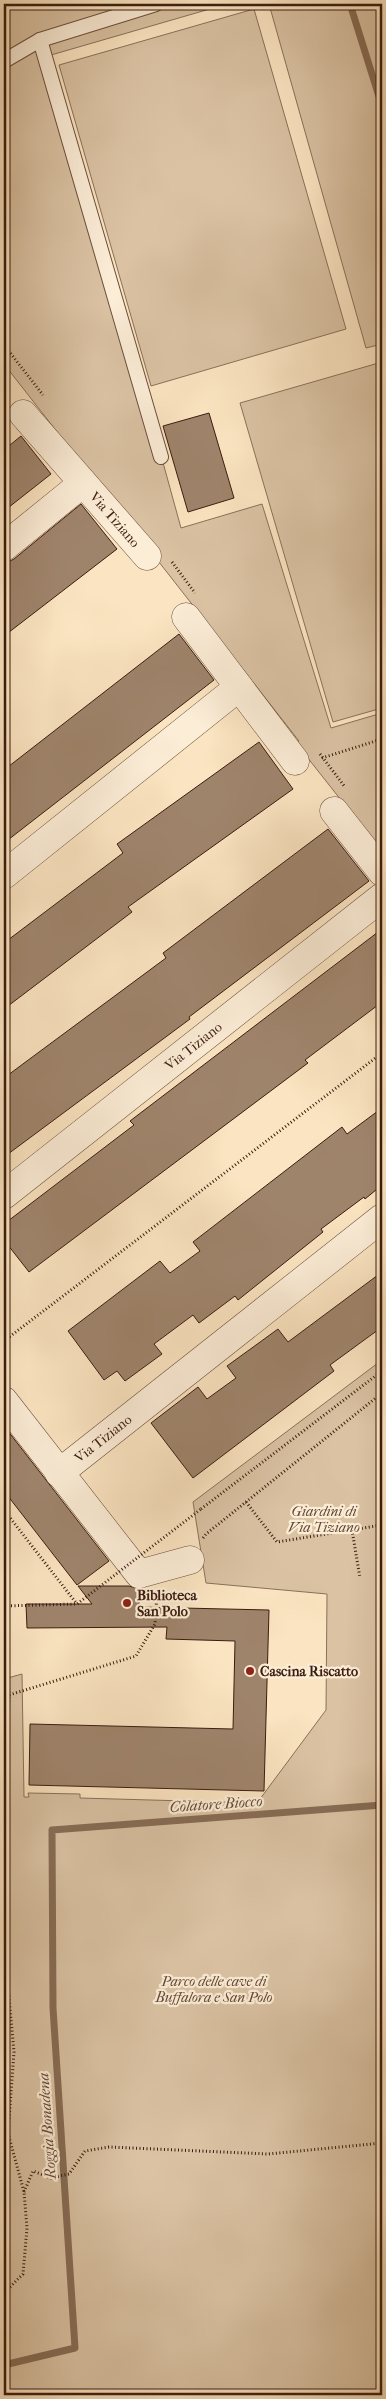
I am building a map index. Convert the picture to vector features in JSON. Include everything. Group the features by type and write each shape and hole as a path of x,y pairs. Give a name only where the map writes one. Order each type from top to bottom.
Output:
{"street":[{"name":"Via Tiziano","path":"22,414 83,483 156,556"},
{"name":"Via Tiziano","path":"4,547 83,483"},
{"path":"191,606 239,687 306,756"},
{"path":"4,875 239,687"},
{"path":"340,800 382,872"},
{"name":"Via Tiziano","path":"4,1195 382,896"},
{"name":"Via Tiziano","path":"60,1473 382,1218"},
{"path":"4,1401 139,1574 190,1560"}],"lane":[{"path":"4,61 40,40 156,4"},
{"path":"40,40 162,457"}],"path":[{"path":"4,345 46,399"},
{"path":"156,556 191,606"},
{"path":"306,756 322,758 382,739"},
{"path":"322,758 340,800"},
{"path":"4,1341 382,1053"},
{"path":"4,1606 77,1604 382,1371"},
{"path":"190,1560 206,1534 382,1393"},
{"path":"246,1502 277,1542 382,1525"},
{"path":"4,1510 77,1604"},
{"path":"352,1530 360,1578"},
{"path":"4,1697 136,1656 155,1624 159,1569"},
{"path":"4,1615 9,1695 4,1817"},
{"path":"4,1891 7,1976 14,2052 8,2133"},
{"path":"4,2127 8,2133 24,2192 26,2228 23,2274 4,2293"},
{"path":"24,2192 33,2171 51,2178 69,2174 85,2151 109,2147 268,2154 382,2143"}],"green space":[{"path":"4,4 227,4 51,55 181,528 262,504 331,728 382,713 382,852 296,743 299,741 4,364"},
{"path":"269,4 382,4 382,344 366,348"},
{"path":"254,9 346,329 151,386 59,65"},
{"path":"382,362 382,708 333,722 240,403"},
{"name":"Parco delle cave di Buffalora e San Polo","path":"382,1360 382,2395 4,2395 4,1679 22,1674 24,1797 29,1797 28,1793 80,1794 80,1798 257,1803 326,1710 327,1594 206,1583 193,1502"}],"building":[{"path":"209,413 234,498 188,512 163,426"},
{"path":"21,436 51,474 4,511 4,450"},
{"path":"81,504 117,549 4,636 4,564 14,559"},
{"path":"179,634 214,680 4,843 4,770"},
{"path":"259,742 293,789 128,907 132,912 4,1009 4,943 123,853 117,844"},
{"path":"328,829 369,881 189,1017 190,1019 4,1157 4,1078 166,958 163,953"},
{"path":"382,929 382,1002 305,1060 308,1063 29,1272 4,1240 4,1224 134,1125 130,1121"},
{"path":"382,1108 382,1185 321,1229 323,1232 238,1300 235,1296 199,1323 193,1315 154,1344 162,1354 125,1381 117,1371 104,1380 68,1331 160,1261 170,1273 200,1251 193,1242 342,1127 347,1134"},
{"path":"382,1272 382,1327 330,1365 334,1371 193,1478 151,1423 198,1387 207,1399 236,1378 227,1366 278,1329 288,1342"},
{"path":"4,1426 109,1561 77,1585 4,1491"},
{"name":"Cascina Riscatto","path":"78,1586 129,1586 139,1589 139,1607 269,1610 264,1791 29,1785 30,1724 233,1729 235,1641 166,1639 167,1627 27,1628 26,1604 92,1604"}],"waterway":[{"name":"Colatore Biocco","path":"350,4 382,106"},
{"name":"Roggia Bonadena","path":"4,2365 75,2348 53,2008 52,1830 382,1805"}],"place":[{"name":"Biblioteca San Polo","path":"127,1603"},
{"name":"Cascina Riscatto","path":"250,1671"}],"park label":[{"name":"Giardini di Via Tiziano","path":"324,1519"}]}
